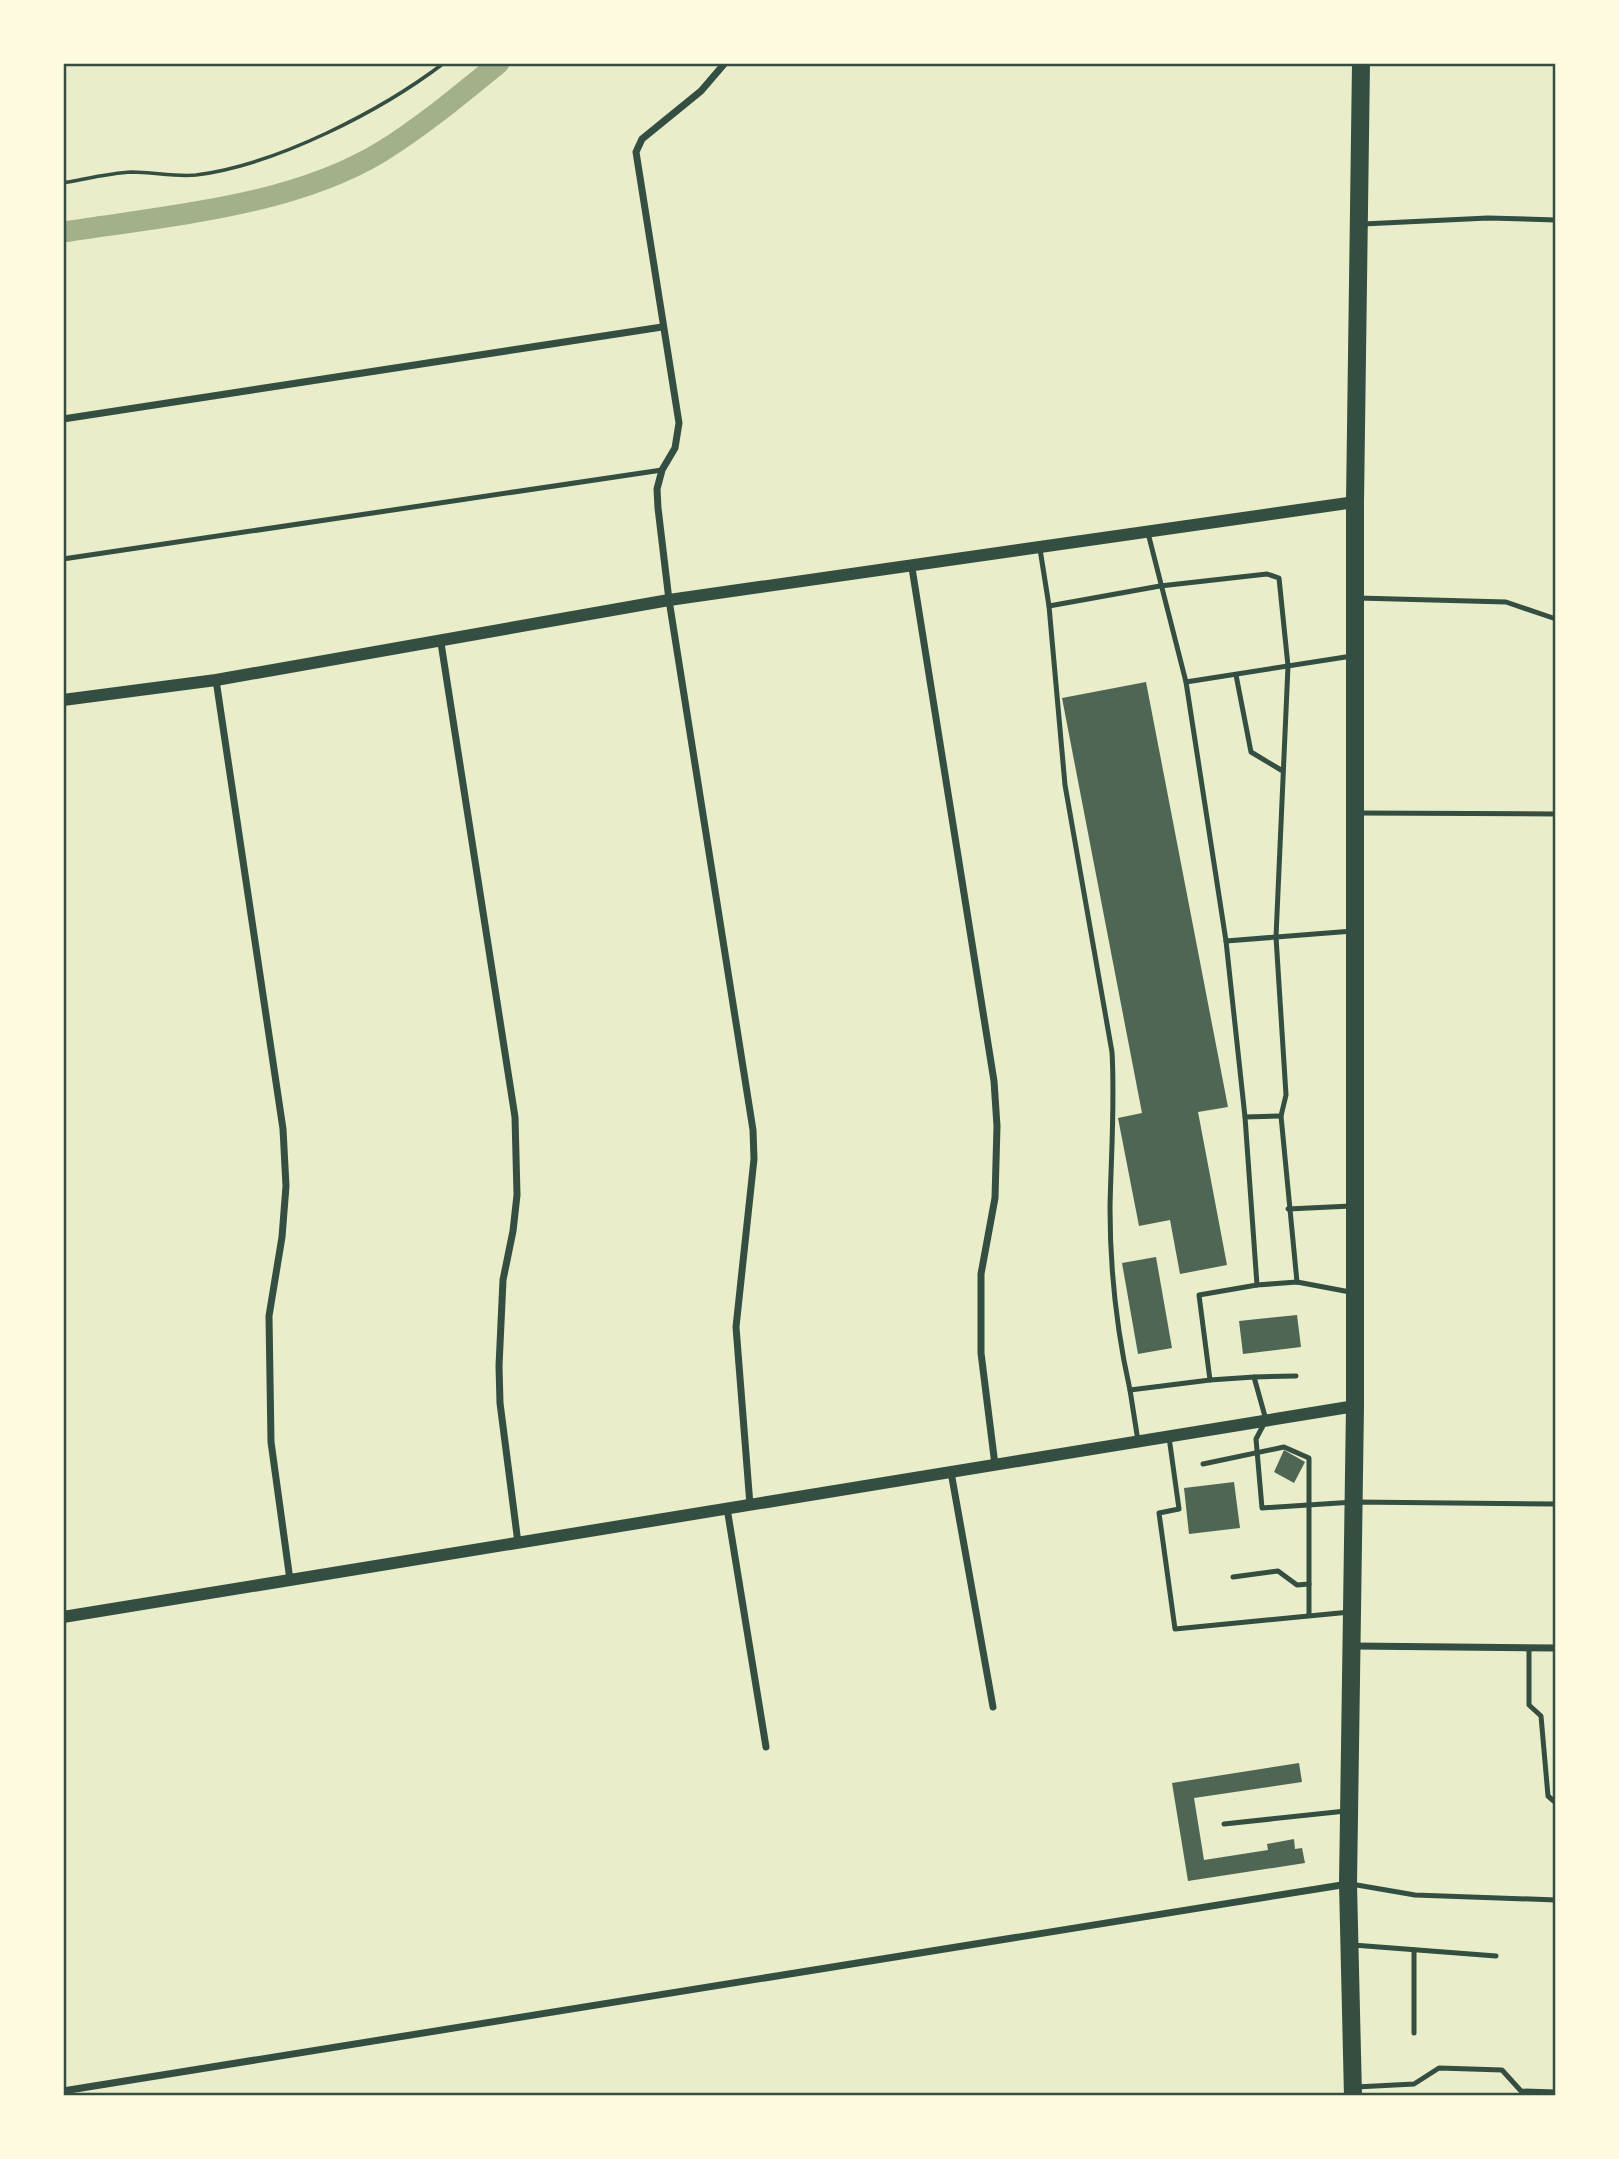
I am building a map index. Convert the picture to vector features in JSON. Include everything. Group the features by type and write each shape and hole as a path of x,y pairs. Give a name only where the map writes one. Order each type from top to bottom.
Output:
{"main road":[{"path":"1353,2092 1348,1884 1355,1406 1355,502 1361,63"}],"street":[{"path":"725,63 701,91 637,146 637,170 679,423 675,448 662,470 657,489 669,600 753,1130 754,1159 736,1327 750,1505"},
{"path":"63,419 662,327"},
{"path":"63,701 216,680 441,643 669,600 912,568 1355,502"},
{"path":"912,568 994,1081 997,1126 995,1198 981,1274 981,1353 995,1465"},
{"path":"441,643 515,1116 517,1195 513,1231 502,1280 499,1366 500,1403 518,1543"},
{"path":"216,680 283,1129 286,1186 282,1237 269,1316 271,1442 290,1580"},
{"path":"63,1616 1355,1406"},
{"path":"951,1472 993,1707"},
{"path":"727,1508 766,1746"},
{"path":"1353,1646 1556,1648"},
{"path":"63,2091 1348,1884"}],"lane":[{"path":"1360,224 1488,218 1556,220"},
{"path":"63,559 662,470"},
{"path":"1148,533 1186,682 1226,941 1245,1117 1257,1285"},
{"path":"1040,549 1049,606 1065,785 1112,1052 1115,1094 1110,1212 1120,1339 1138,1441"},
{"path":"1049,606 1160,586 1267,574 1279,578 1288,666 1281,770 1276,937 1286,1095 1281,1116 1297,1282"},
{"path":"1355,598 1506,601 1556,618"},
{"path":"1186,682 1355,655"},
{"path":"1236,675 1251,752 1281,770"},
{"path":"1355,813 1556,814"},
{"path":"1226,941 1355,931"},
{"path":"1245,1117 1281,1116"},
{"path":"1288,1209 1355,1206"},
{"path":"1210,1380 1199,1295 1257,1285 1297,1282 1355,1293"},
{"path":"1130,1390 1210,1380 1296,1376"},
{"path":"1254,1377 1266,1420 1256,1438 1262,1508 1354,1502 1556,1504"},
{"path":"1169,1436 1179,1509 1159,1513 1175,1629 1353,1612"},
{"path":"1203,1464 1284,1447 1308,1458 1309,1615"},
{"path":"1233,1577 1278,1571 1297,1585 1309,1584"},
{"path":"1529,1648 1529,1705 1541,1716 1548,1796 1556,1804"},
{"path":"1224,1824 1350,1810"},
{"path":"1348,1884 1415,1895 1556,1900"},
{"path":"1350,1945 1496,1956"},
{"path":"1414,1950 1414,2033"},
{"path":"1353,2092 1414,2084 1439,2068 1502,2070 1521,2091 1556,2092"}],"path":[{"path":"63,183 131,172 195,175 245,164 336,129 425,78 444,63"}],"building":[{"path":"1146,682 1228,1107 1198,1112 1227,1265 1180,1274 1170,1220 1139,1226 1118,1118 1142,1113 1062,698"},
{"path":"1156,1257 1172,1348 1138,1354 1122,1263"},
{"path":"1297,1315 1301,1347 1243,1354 1239,1321"},
{"path":"1284,1450 1305,1462 1294,1483 1274,1472"},
{"path":"1234,1482 1240,1528 1189,1534 1184,1488"},
{"path":"1299,1763 1302,1782 1194,1798 1204,1860 1268,1850 1267,1844 1294,1839 1295,1849 1302,1848 1305,1863 1188,1881 1172,1783"}],"waterway":[{"path":"63,232 226,207 307,185 345,171 381,152 427,121 499,63"}]}
